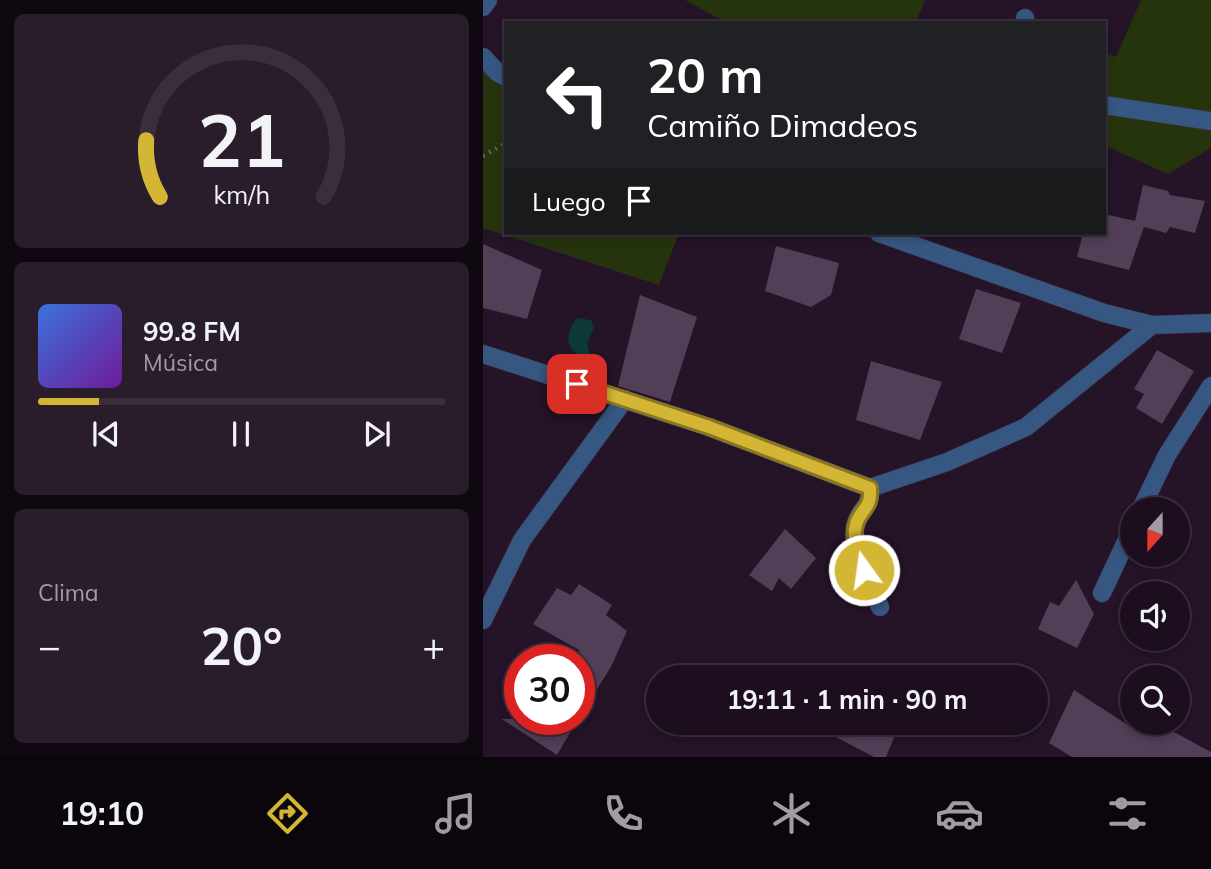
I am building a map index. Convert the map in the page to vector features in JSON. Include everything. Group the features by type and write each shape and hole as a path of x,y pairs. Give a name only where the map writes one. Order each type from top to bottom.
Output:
{"street":[{"path":"483,7 488,0"},
{"path":"483,57 504,76"},
{"path":"1106,105 1211,121"},
{"path":"885,235 1104,313 1153,325 1211,323"},
{"path":"483,354 709,427 870,488 947,462 1026,428 1153,325"},
{"path":"1147,497 1167,455 1211,386"},
{"path":"483,620 522,540 625,399"},
{"path":"870,488 871,502 856,522 855,545 880,607"},
{"path":"1102,593 1120,554"}],"path":[{"path":"483,156 504,144"}],"green space":[{"path":"685,0 925,1 916,21 723,21"},
{"path":"1141,0 1211,0 1211,148 1168,174 1106,146 1106,54 1116,57"},
{"path":"483,69 504,82 504,235 483,228"},
{"path":"505,235 678,235 659,285"}],"shaded area":[{"path":"577,318 591,320 594,328 587,343 590,355 586,358 570,347 570,330"}],"building":[{"path":"1143,185 1168,191 1170,195 1205,201 1195,233 1170,227 1166,233 1144,227 1129,270 1077,257 1082,235 1106,235 1106,214 1135,221"},
{"path":"483,244 542,270 527,319 483,308"},
{"path":"776,246 839,263 831,295 811,307 765,291"},
{"path":"976,289 1021,303 1002,353 959,339"},
{"path":"640,295 697,317 670,402 618,386"},
{"path":"1157,350 1194,371 1162,424 1136,408 1144,394 1134,389"},
{"path":"871,361 942,382 920,440 856,420"},
{"path":"785,529 816,558 791,589 779,578 772,591 749,575"},
{"path":"1076,580 1094,614 1077,648 1038,629 1050,602 1059,606"},
{"path":"579,584 612,605 606,615 627,631 611,667 595,692 595,644 568,644 533,624 557,588 571,595"},
{"path":"1074,690 1120,720 1120,735 1179,735 1211,752 1211,757 1072,757 1049,743"},
{"path":"526,735 569,735 557,755"},
{"path":"832,735 895,735 886,757 874,757"}],"route":[{"path":"577,384 709,427 870,488 871,502 856,522 855,545 864,570"}]}
